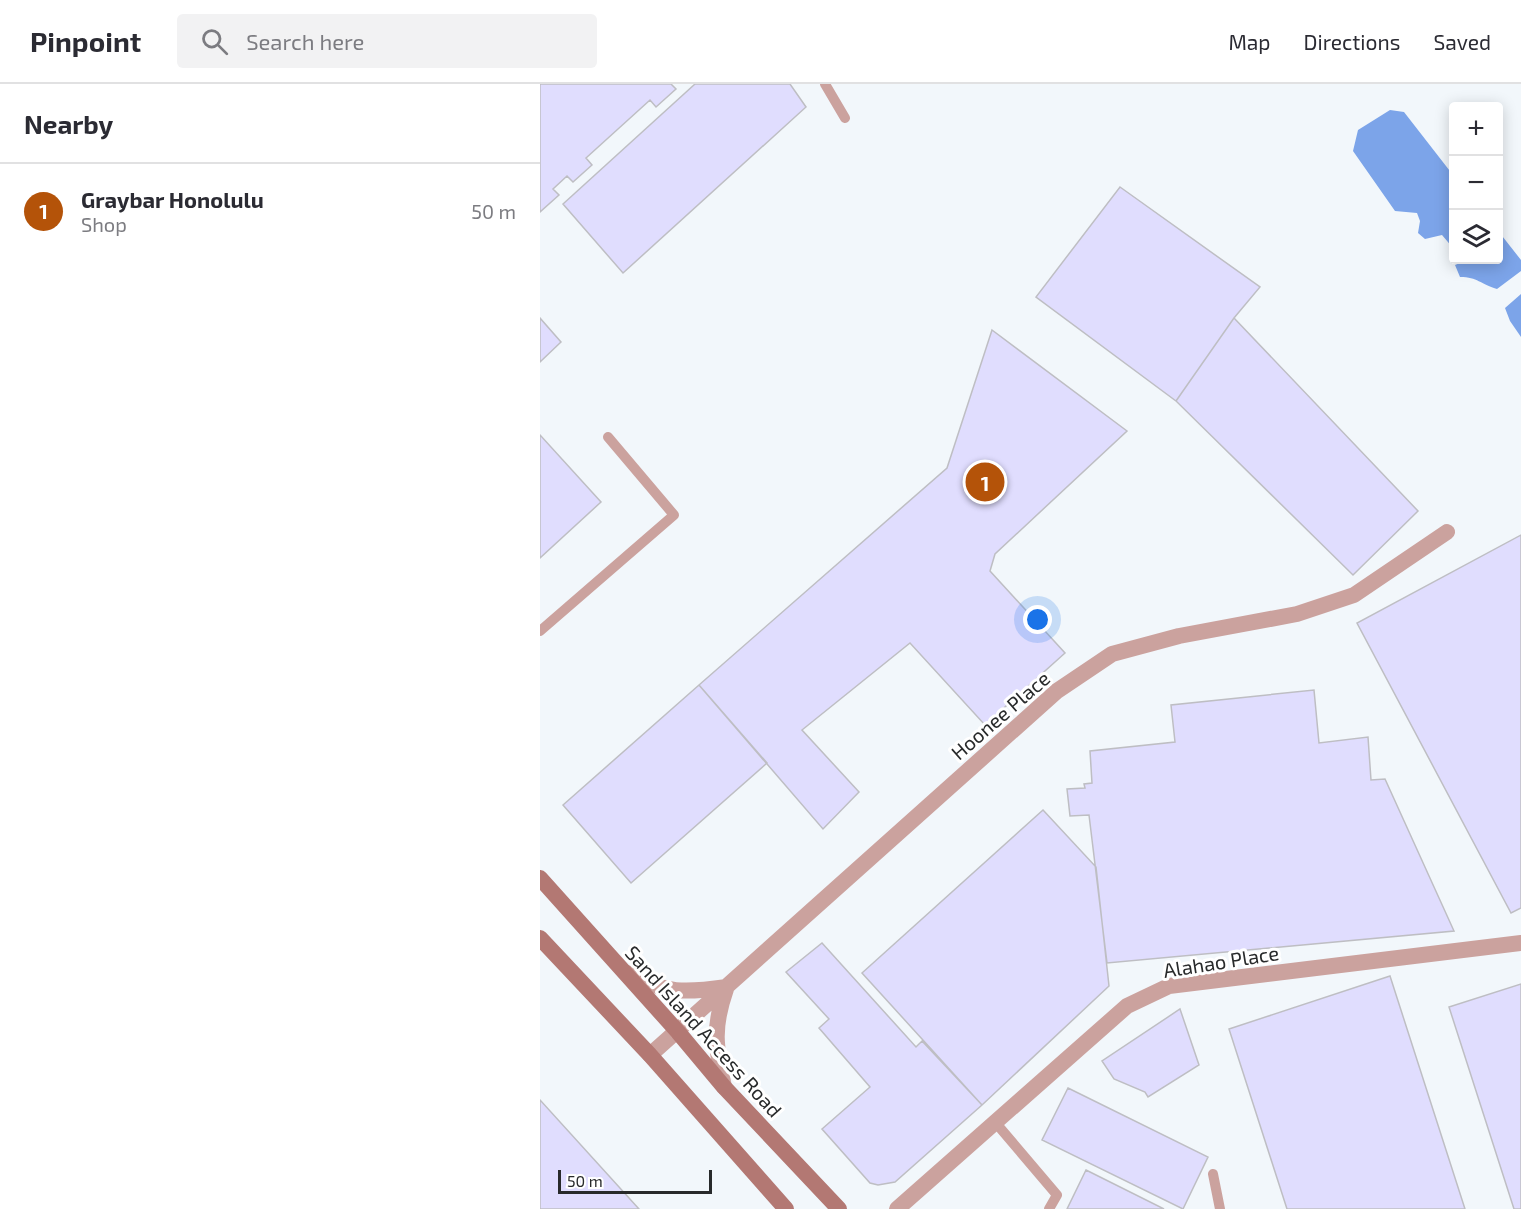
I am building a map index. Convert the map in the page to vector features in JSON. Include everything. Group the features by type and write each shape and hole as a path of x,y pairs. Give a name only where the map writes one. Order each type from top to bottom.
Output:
{"main road":[{"name":"Sand Island Access Road","path":"540,878 678,1032 724,1087 839,1209"},
{"path":"540,938 650,1055 786,1209"}],"street":[{"name":"Hoonee Place","path":"650,1055 1057,691 1112,654 1179,636 1297,614 1354,595 1447,532"},
{"name":"Alahao Place","path":"897,1209 1127,1006 1169,986 1521,943"},
{"path":"623,971 653,987 688,993 727,987 716,1023 716,1046 724,1087"}],"lane":[{"path":"825,84 845,118"},
{"path":"540,631 674,515 608,437"},
{"path":"995,1122 1057,1195 1048,1209"},
{"path":"1213,1174 1220,1209"}],"water":[{"path":"1390,110 1404,112 1449,170 1449,243 1442,235 1425,239 1418,233 1420,221 1417,213 1395,211 1353,151 1358,130"},
{"path":"1503,237 1521,260 1521,271 1497,289 1475,279 1460,277 1455,265 1503,264"},
{"path":"1521,294 1521,337 1510,321 1505,308"}],"building":[{"path":"540,84 671,84 676,89 656,107 650,100 586,158 592,165 573,182 567,176 553,189 559,195 540,212"},
{"path":"695,84 790,84 806,107 623,273 563,204"},
{"path":"1120,187 1260,287 1234,318 1176,401 1036,297"},
{"path":"540,318 561,342 540,362"},
{"path":"1234,318 1418,511 1353,575 1176,401"},
{"path":"992,330 1127,431 995,554 990,571 1065,653 985,725 910,643 802,730 859,792 823,829 699,685 947,468"},
{"path":"540,435 601,502 540,558"},
{"path":"1521,535 1521,908 1511,913 1357,623"},
{"path":"699,685 767,763 631,883 563,805"},
{"path":"1314,690 1319,743 1368,737 1371,780 1385,779 1454,931 1107,963 1089,815 1070,816 1067,789 1085,788 1084,784 1092,783 1090,751 1175,742 1171,705"},
{"path":"1043,810 1096,867 1109,986 982,1105 862,973"},
{"path":"822,943 916,1047 922,1041 982,1105 895,1182 878,1185 870,1183 822,1129 870,1087 819,1028 829,1019 786,972"},
{"path":"1390,976 1465,1209 1287,1209 1229,1029"},
{"path":"1521,984 1521,1209 1514,1209 1449,1007"},
{"path":"1180,1009 1199,1065 1148,1097 1145,1092 1114,1079 1102,1061"},
{"path":"1068,1088 1208,1157 1183,1209 1042,1140"},
{"path":"540,1100 639,1209 540,1209"},
{"path":"1086,1170 1164,1209 1067,1209"}],"place":[{"name":"Graybar Honolulu","path":"985,482"}]}
